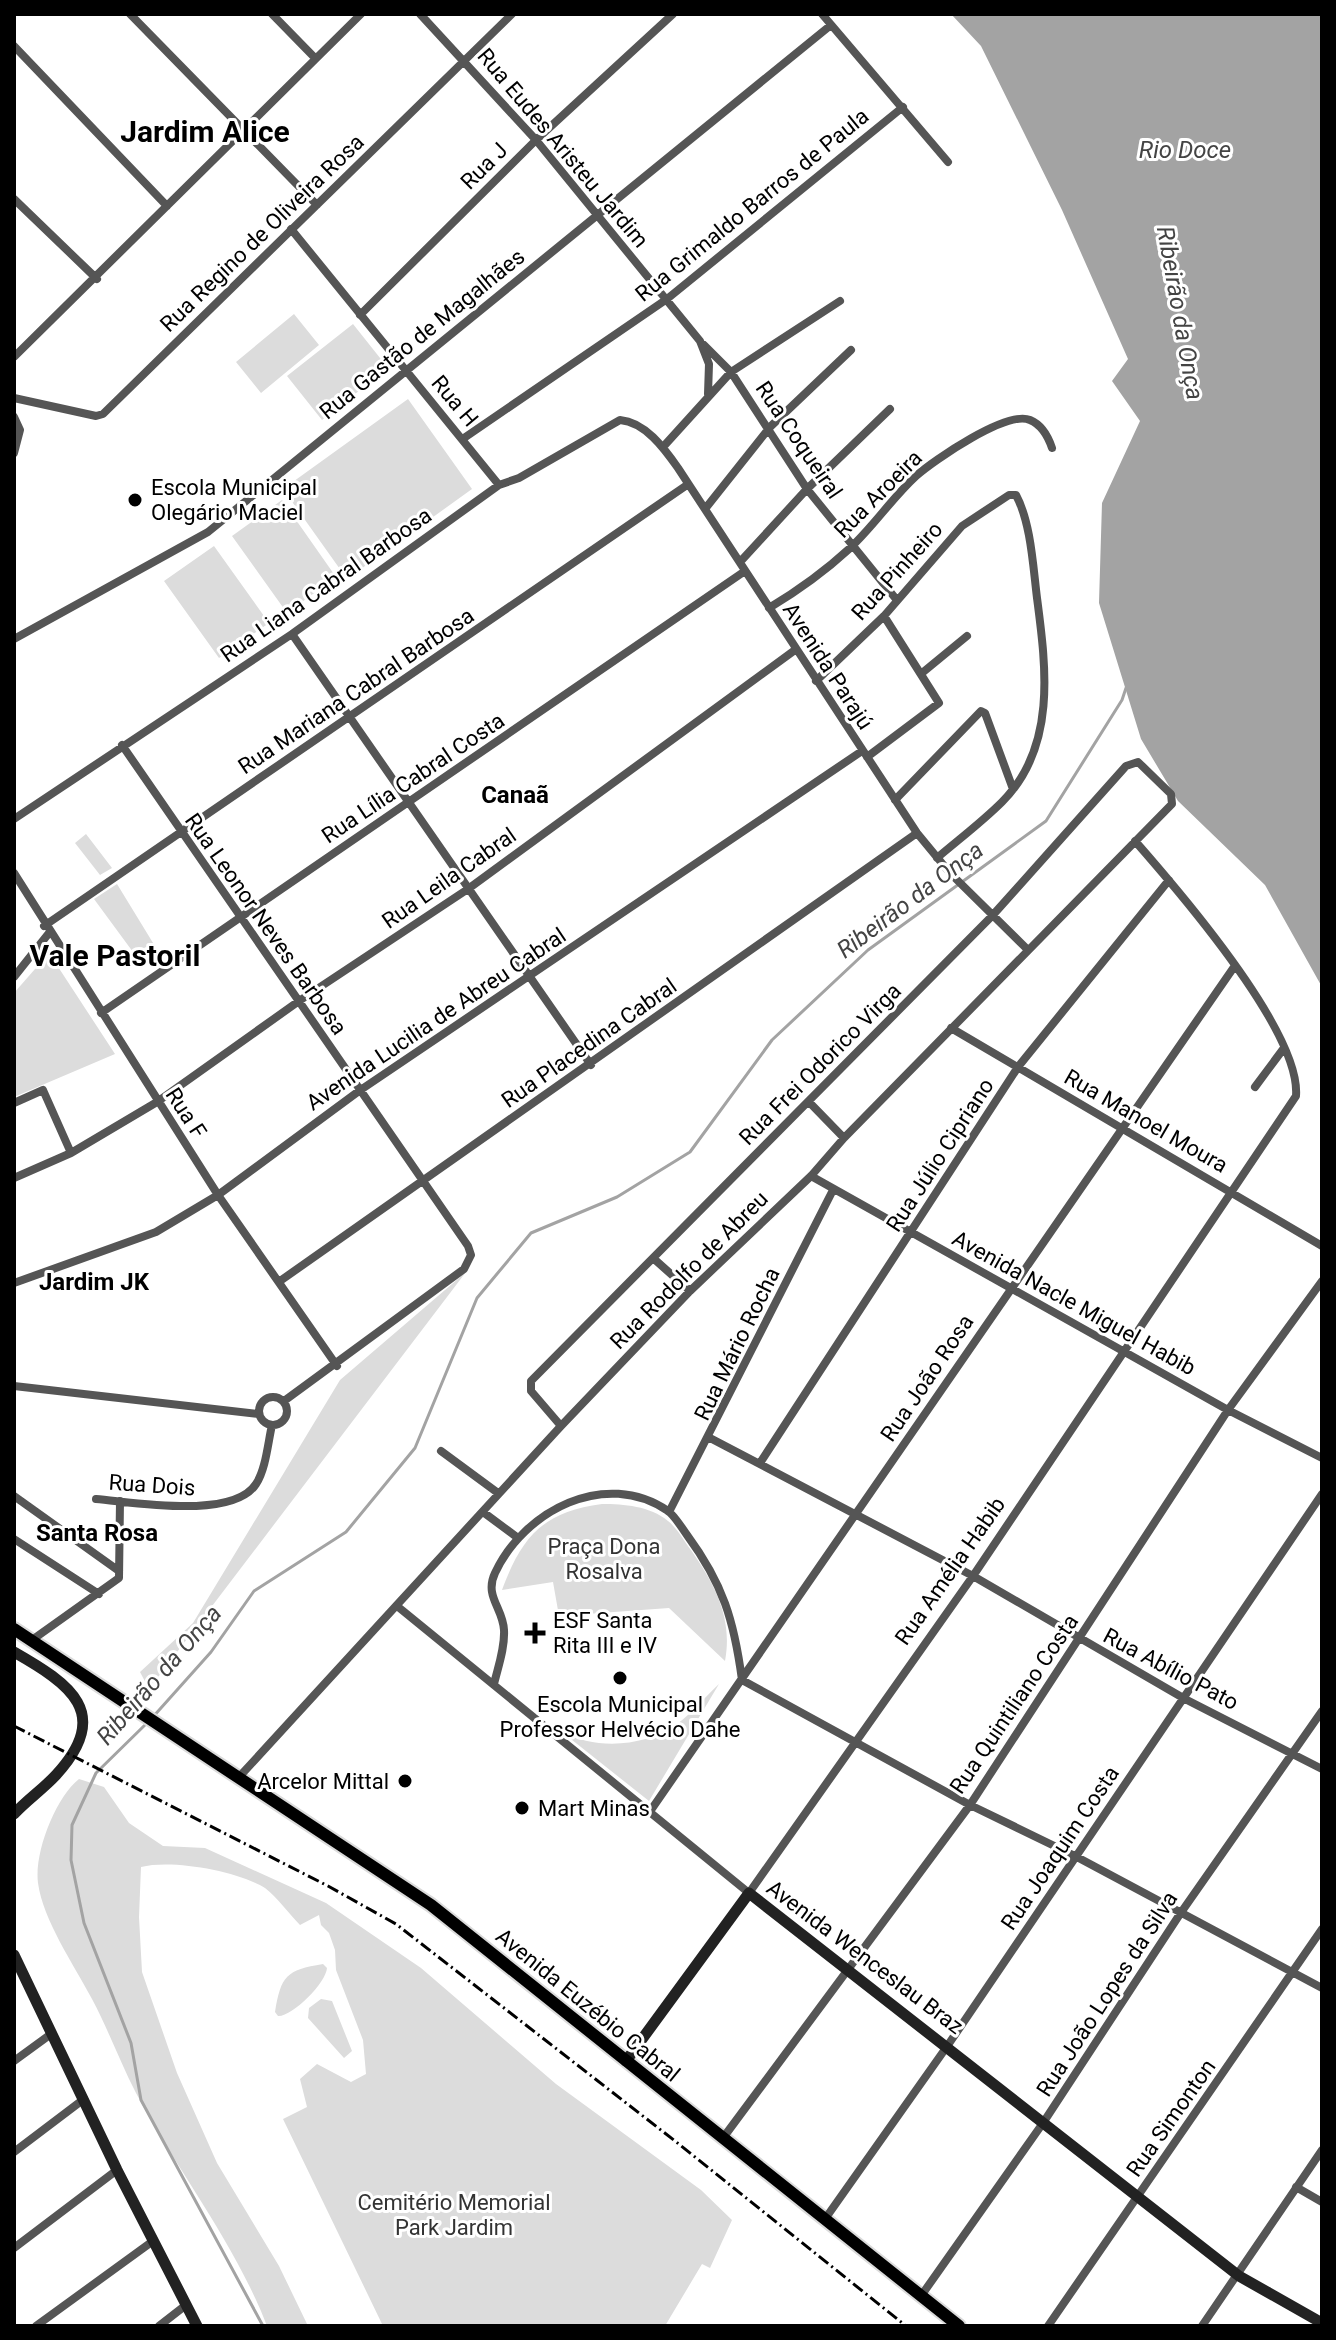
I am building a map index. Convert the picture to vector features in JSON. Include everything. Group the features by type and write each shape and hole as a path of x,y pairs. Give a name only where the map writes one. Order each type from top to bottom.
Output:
{"main road":[{"name":"Avenida Euzébio Cabral","path":"14,1629 431,1905 959,2326"}],"street":[{"path":"130,14 317,205"},
{"path":"272,14 315,58"},
{"path":"16,349 97,279 361,14"},
{"name":"Rua Eudes Aristeu Jardim","path":"420,14 466,60 536,140 700,341 709,364 708,394"},
{"name":"Rua Regino de Oliveira Rosa","path":"14,398 96,416 103,414 512,14"},
{"name":"Rua J","path":"360,315 536,140 673,14"},
{"path":"822,14 948,162"},
{"name":"Rua Gastão de Magalhães","path":"14,639 208,532 831,25"},
{"path":"14,46 167,206"},
{"name":"Rua Grimaldo Barros de Paula","path":"464,438 667,299 903,107"},
{"path":"14,199 97,279"},
{"name":"Rua H","path":"291,229 464,438 499,485"},
{"path":"663,447 731,372 840,301"},
{"name":"Rua Coqueiral","path":"700,341 731,372 770,427 807,489 896,599"},
{"path":"705,509 770,427 851,350"},
{"name":"Rua Lília Cabral Costa","path":"101,1013 239,916 409,804 742,566 807,489 890,409"},
{"path":"14,417 20,430 14,453"},
{"name":"Rua Aroeira","path":"769,608 816,579 853,546 916,477 973,437 1016,418 1030,420 1047,433 1052,448"},
{"name":"Rua Liana Cabral Barbosa","path":"14,819 292,634 499,485 519,478 620,420 633,421 663,447"},
{"name":"Avenida Parajú","path":"663,447 917,833 950,873 1027,949"},
{"name":"Rua Mariana Cabral Barbosa","path":"14,977 47,930 181,832 687,485"},
{"name":"Rua Pinheiro","path":"816,681 884,616 962,526 1012,494 1018,498 1023,515 1047,687 1046,707 1029,759 1013,789"},
{"path":"884,616 922,673 967,636"},
{"path":"292,634 591,1065"},
{"name":"Rua Leila Cabral","path":"14,1178 71,1153 157,1102 299,1001 468,889 795,650"},
{"name":"Avenida Lucilia de Abreu Cabral","path":"14,1283 156,1232 218,1195 359,1091 939,703 922,673"},
{"path":"895,800 981,711 985,713 1013,789 937,858"},
{"name":"Rua Leonor Neves Barbosa","path":"122,745 468,1246 469,1263 337,1366"},
{"name":"Rua Frei Odorico Virga","path":"561,1426 529,1386 992,916 1131,763 1138,762 1173,799"},
{"name":"Rua Rodolfo de Abreu","path":"240,1776 561,1426 690,1291 811,1176 844,1138 1173,799"},
{"name":"Rua Placedina Cabral","path":"280,1281 917,833"},
{"path":"1135,841 1169,880 1234,967 1284,1048 1255,1087"},
{"name":"Rua F","path":"14,873 157,1102 337,1366"},
{"name":"Rua Júlio Cipriano","path":"760,1463 1018,1067 1169,880"},
{"name":"Rua João Rosa","path":"651,1810 1234,967"},
{"name":"Rua Manoel Moura","path":"951,1028 1322,1246"},
{"name":"Rua Amélia Habib","path":"626,2061 973,1576 1296,1096 1297,1080 1284,1048"},
{"path":"14,1103 43,1090 71,1153"},
{"path":"809,1102 844,1138"},
{"name":"Avenida Nacle Miguel Habib","path":"811,1176 1228,1410 1322,1458"},
{"name":"Rua Mário Rocha","path":"669,1512 710,1438 833,1190"},
{"path":"653,1258 690,1291"},
{"name":"Rua Quintiliano Costa","path":"723,2138 970,1805 1228,1410 1322,1281"},
{"path":"284,1401 337,1366"},
{"path":"14,1386 259,1414 272,1425 281,1422 287,1415 284,1401"},
{"path":"259,1414 260,1405 266,1398 275,1397 284,1401"},
{"name":"Rua Dois","path":"96,1499 205,1506 246,1496 258,1482 272,1425"},
{"name":"Rua Abílio Pato","path":"710,1438 973,1576 1185,1699 1322,1769"},
{"path":"441,1451 498,1493"},
{"path":"494,1684 504,1629 490,1590 495,1573 518,1538 530,1525 576,1498 604,1494 642,1499 669,1512 704,1558 725,1594 737,1640 742,1680 970,1805 1075,1856 1322,1988"},
{"name":"Rua Joaquim Costa","path":"825,2219 948,2045 1322,1494"},
{"path":"14,1496 119,1571"},
{"path":"32,1640 119,1578 120,1501"},
{"path":"483,1512 518,1538"},
{"path":"14,1539 99,1594"},
{"name":"Avenida Wenceslau Braz","path":"397,1606 749,1893 948,2045 1138,2198 1239,2276 1322,2323"},
{"path":"14,1652 70,1687 83,1719 80,1741 63,1766 15,1812"},
{"name":"Rua João Lopes da Silva","path":"921,2296 1043,2123 1180,1914 1322,1711"},
{"name":"Rua Simonton","path":"1048,2326 1322,1929"},
{"path":"15,1960 197,2326"},
{"path":"14,2061 51,2034"},
{"path":"14,2152 84,2099"},
{"path":"1202,2326 1239,2276 1322,2150"},
{"path":"14,2248 117,2170"},
{"path":"1296,2187 1322,2202"},
{"path":"36,2326 153,2241"},
{"path":"159,2326 186,2305"}],"green space":[{"path":"294,314 319,345 261,393 236,362"},
{"path":"353,324 388,368 322,420 287,376"},
{"path":"408,399 472,489 347,579 283,489"},
{"path":"282,500 336,577 287,613 232,536"},
{"path":"214,546 269,623 219,658 164,581"},
{"path":"86,834 112,868 100,875 75,843"},
{"path":"117,884 161,956 144,967 94,899"},
{"path":"49,953 115,1054 14,1097 14,993"},
{"path":"466,1272 149,1689 140,1672 193,1623 340,1380"},
{"name":"Praça Dona Rosalva","path":"602,1504 645,1509 661,1516 677,1531 708,1576 720,1602 726,1630 725,1661 669,1608 559,1616 553,1582 502,1590 518,1555 537,1530 564,1513"},
{"path":"719,1684 649,1801 562,1732 590,1742 605,1743 650,1737 677,1724"},
{"name":"Cemitério Memorial Park Jardim","path":"79,1779 104,1787 129,1823 163,1846 205,1848 326,1903 421,1968 556,2084 701,2190 732,2220 710,2268 702,2264 665,2326 383,2326 283,2119 307,2107 300,2079 317,2064 351,2082 366,2074 363,2040 336,1970 335,1950 329,1933 321,1925 319,1915 300,1925 265,1888 239,1876 187,1866 141,1867 139,1917 142,1972 177,2073 217,2163 279,2266 308,2326 267,2326 223,2237 136,2093 98,2010 46,1912 38,1883 39,1856 48,1826 62,1798"},
{"path":"323,1964 327,1968 315,1990 291,2011 278,2016 275,2012 277,2000 287,1977 301,1969"},
{"path":"321,1999 332,2001 352,2051 344,2058 308,2018 309,2008"}],"water":[{"name":"Rio Doce","path":"951,14 1322,14 1322,987 1265,885 1178,801 1141,739 1099,603 1102,503 1140,421 1112,381 1128,359 1062,210 981,46"}],"waterway":[{"name":"Ribeirão da Onça","path":"152,1718 211,1652 254,1591 346,1532 415,1448 477,1298 531,1233 617,1197 690,1152 772,1040 868,950 1046,821 1122,700 1126,688"},
{"name":"Ribeirão da Onça","path":"147,1723 96,1773 72,1825 71,1860 84,1923 131,2043 141,2100 263,2326"}],"railway":[{"path":"14,1726 328,1886 396,1924 906,2326"}],"place":[{"name":"Escola Municipal Olegário Maciel","path":"135,500"},
{"name":"ESF Santa Rita III e IV","path":"535,1633"},
{"name":"Escola Municipal Professor Helvécio Dahe","path":"620,1678"},
{"name":"Arcelor Mittal","path":"405,1781"},
{"name":"Mart Minas","path":"522,1808"}],"district":[{"name":"Jardim Alice","path":"205,131"},
{"name":"Canaã","path":"515,795"},
{"name":"Vale Pastoril","path":"115,955"},
{"name":"Jardim JK","path":"94,1282"},
{"name":"Santa Rosa","path":"97,1533"}]}
